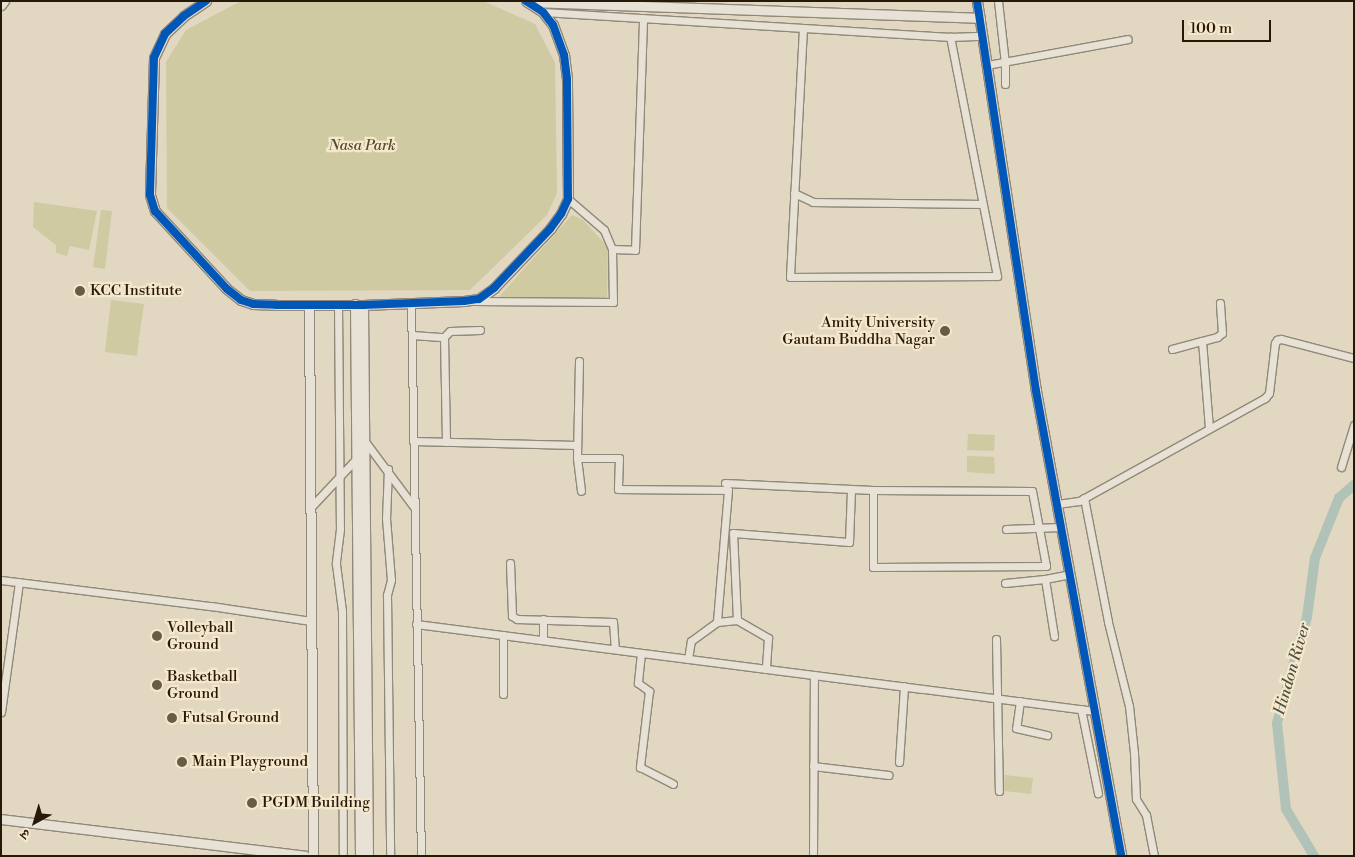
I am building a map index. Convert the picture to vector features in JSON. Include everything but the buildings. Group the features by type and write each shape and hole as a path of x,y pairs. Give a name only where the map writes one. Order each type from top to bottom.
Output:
{"street":[{"path":"1,5 4,1"},
{"path":"206,1 184,16 165,34 154,58 150,195 155,211 226,289 241,300 253,304 308,305 464,301 613,302 612,249 604,230 568,199"},
{"path":"698,9 706,1"},
{"path":"978,1 1036,391 1121,856"},
{"path":"998,1 1005,63 1005,84"},
{"path":"527,2 980,18"},
{"path":"464,301 478,299 494,288 550,228 561,214 568,199 567,79 559,38 543,12 527,2"},
{"path":"543,12 950,37 983,36"},
{"path":"612,249 634,250 643,18"},
{"path":"803,28 790,277 997,276 950,37"},
{"path":"987,65 1128,40"},
{"path":"794,193 813,202 982,204"},
{"path":"411,302 421,856"},
{"path":"1172,349 1217,337 1222,333 1220,303"},
{"path":"338,304 340,529 336,564 342,611 343,856"},
{"path":"359,304 364,440 368,856"},
{"path":"359,304 357,458 360,856"},
{"path":"308,305 313,856"},
{"path":"446,442 444,337 450,331 480,330"},
{"path":"412,335 444,337"},
{"path":"1057,504 1079,501 1208,428 1238,415 1265,398 1269,393 1275,343 1278,340 1281,339 1354,358"},
{"path":"1202,341 1208,428"},
{"path":"579,361 577,458 581,490"},
{"path":"1341,467 1354,425"},
{"path":"364,440 388,469 414,507"},
{"path":"413,441 577,445"},
{"path":"311,506 357,458"},
{"path":"577,458 619,458 618,489 728,490 717,622"},
{"path":"388,469 386,518 391,580 387,596 390,856"},
{"path":"725,483 873,490 1032,491 1041,528 1046,566 873,566 873,490"},
{"path":"736,620 733,533 849,542 852,489"},
{"path":"1084,498 1108,622 1129,706 1136,799 1146,814 1154,856"},
{"path":"1006,530 1061,527"},
{"path":"510,563 512,616 517,618 613,622 614,649"},
{"path":"1005,583 1045,579 1070,574"},
{"path":"1045,579 1054,636"},
{"path":"1,580 312,621"},
{"path":"1,712 19,582"},
{"path":"543,619 543,640"},
{"path":"688,659 691,641 717,622 736,620 768,638 766,669"},
{"path":"416,624 1094,711"},
{"path":"503,635 503,694"},
{"path":"996,639 995,698 998,791"},
{"path":"641,653 638,683 649,691 640,767 673,784"},
{"path":"813,856 814,675"},
{"path":"899,762 904,686"},
{"path":"1020,701 1016,728 1047,735"},
{"path":"1081,709 1098,794"},
{"path":"814,766 888,775"},
{"path":"1,819 305,856"}],"green space":[{"name":"Nasa Park","path":"241,1 483,1 535,24 555,63 557,193 547,215 470,290 250,291 167,208 166,62 186,30"},
{"path":"34,202 97,211 89,250 70,246 67,256 56,253 56,245 33,227"},
{"path":"101,210 112,211 105,269 93,267"},
{"path":"572,215 583,220 608,247 607,298 498,298"},
{"path":"111,300 144,304 139,338 136,338 139,339 137,356 105,352"},
{"path":"968,434 995,435 994,451 967,450"},
{"path":"967,456 994,457 995,474 967,472"},
{"path":"1005,775 1033,778 1031,794 1004,791"}],"waterway":[{"name":"Hindon River","path":"1314,856 1286,809 1277,723 1307,617 1315,558 1339,498 1354,485"}],"cycle path":[{"path":"206,1 184,16 165,34 154,58 150,195 155,211 227,289 241,300 253,304 276,305 363,305 479,299 494,288 550,229 561,214 568,199 567,79 564,55 553,25 543,12 526,1"},
{"path":"977,1 1036,391 1121,856"}],"place":[{"name":"KCC Institute","path":"80,291"},
{"name":"Amity University Gautam Buddha Nagar","path":"945,331"},
{"name":"Volleyball Ground","path":"157,636"},
{"name":"Basketball Ground","path":"157,685"},
{"name":"Futsal Ground","path":"172,718"},
{"name":"Main Playground","path":"182,762"},
{"name":"PGDM Building","path":"252,803"}]}
